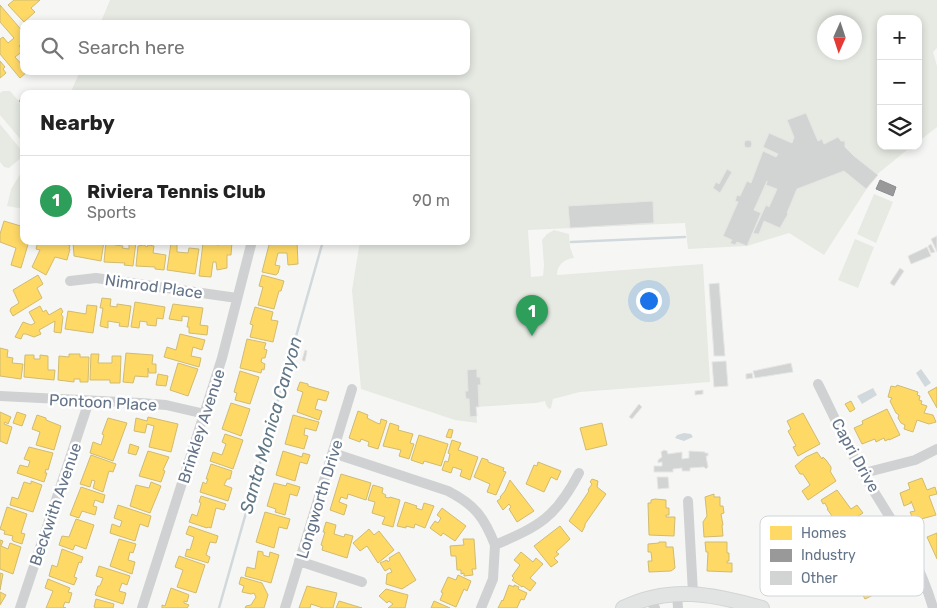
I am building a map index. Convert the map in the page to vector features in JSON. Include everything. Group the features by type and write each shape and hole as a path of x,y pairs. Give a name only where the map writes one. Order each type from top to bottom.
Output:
{"main road":[{"path":"623,608 677,601 693,593 714,595 762,608"}],"street":[{"name":"Brinkley Avenue","path":"142,608 222,358 251,245"},
{"name":"Nimrod Place","path":"70,281 96,278 237,298"},
{"name":"Capri Drive","path":"818,384 858,463 890,516"},
{"name":"Longworth Drive","path":"285,608 352,389"},
{"name":"Pontoon Place","path":"0,396 157,404 205,414"},
{"name":"Beckwith Avenue","path":"20,608 90,401"},
{"path":"864,473 914,460 937,449"},
{"path":"333,452 448,490 465,500 479,512 488,527 495,545 493,579 481,608"},
{"path":"495,545 535,527 550,516 561,505 579,473"},
{"path":"688,501 693,593"},
{"path":"299,562 362,582"},
{"name":"Capri Drive","path":"924,582 933,608"}],"shaded area":[{"path":"110,0 937,0 937,48 933,52 937,66 937,127 922,139 922,15 877,15 877,150 907,150 875,176 824,255 789,233 747,246 688,249 685,223 528,230 531,277 543,276 542,240 554,230 569,234 570,247 574,258 562,263 558,268 557,275 703,264 710,382 580,392 553,399 549,409 545,401 476,407 477,423 455,420 361,389 352,290 359,245 470,245 470,90 72,90 78,75 470,75 470,20 102,20"},
{"path":"10,91 20,102 20,139 0,115 0,93"},
{"path":"0,124 20,149 20,159 9,168 4,167 0,162"},
{"path":"20,174 20,208 7,206 11,189"},
{"path":"874,194 893,202 876,243 857,234"},
{"path":"855,239 874,247 858,288 838,280"},
{"path":"921,369 931,383 925,387 916,373"},
{"path":"873,388 877,395 862,404 857,396"},
{"path":"691,434 693,437 684,441 675,438 677,435"}],"building: Homes":[{"path":"14,0 40,0 31,8 35,12 26,20 22,20 8,5"},
{"path":"0,5 20,28 20,53 15,57 20,63 20,75 23,75 20,78 0,54 0,39 3,37 8,43 14,38 0,22"},
{"path":"0,61 5,67 3,69 6,73 0,78"},
{"path":"4,221 20,226 20,245 28,245 21,268 11,265 16,248 0,242"},
{"path":"37,245 70,245 67,260 55,257 46,275 32,267 40,250 36,249"},
{"path":"73,245 103,245 101,261 74,256"},
{"path":"106,245 123,246 122,248 129,249 129,245 136,245 133,266 124,265 125,263 104,262"},
{"path":"144,245 147,247 148,245 154,246 153,253 166,255 164,270 155,269 155,267 136,266 138,246"},
{"path":"171,245 177,245 177,252 188,253 189,248 199,249 195,274 167,270"},
{"path":"203,245 232,245 231,255 227,255 227,268 217,270 216,262 213,262 211,277 199,276"},
{"path":"269,245 297,245 298,264 288,265 287,253 278,253 275,265 280,266 278,273 276,275 262,272"},
{"path":"38,275 43,284 37,288 42,298 13,316 10,311 11,308 19,303 13,290"},
{"path":"262,275 284,281 274,309 258,305 263,287 259,286"},
{"path":"102,298 111,299 110,306 117,307 117,304 131,306 128,327 119,326 120,323 108,321 108,328 100,326 103,308 100,308"},
{"path":"135,302 165,307 163,319 157,318 156,326 147,325 147,322 140,321 139,328 131,327"},
{"path":"173,304 203,308 200,325 208,326 207,335 189,333 189,327 187,327 189,317 182,316 182,321 169,319"},
{"path":"87,305 97,306 93,333 65,329 68,311 86,314"},
{"path":"40,306 43,312 46,310 49,315 61,308 63,317 61,333 54,332 55,321 39,330 41,334 34,337 23,334 21,339 15,337 23,322 31,325 35,323 29,312"},
{"path":"255,307 273,312 271,320 278,321 273,342 250,337 253,325 250,324"},
{"path":"180,334 205,340 202,350 193,347 191,356 201,358 199,367 164,357 167,347 176,350"},
{"path":"247,339 266,343 264,349 267,350 265,358 262,358 261,362 265,364 264,370 262,369 261,373 240,368"},
{"path":"0,348 8,350 7,357 13,358 12,363 23,364 21,379 0,376"},
{"path":"126,353 153,355 152,364 156,364 156,373 149,373 148,368 148,377 135,376 133,383 123,382"},
{"path":"69,354 80,354 80,357 89,357 88,382 80,382 80,379 74,379 74,382 58,380 59,356 69,357"},
{"path":"91,354 99,354 98,363 112,363 112,356 121,356 120,383 110,383 110,380 90,380"},
{"path":"25,355 34,355 34,359 40,359 40,355 48,356 48,370 55,370 54,380 24,377"},
{"path":"178,363 198,369 188,396 170,390"},
{"path":"240,371 259,377 250,404 235,400 237,393 234,392"},
{"path":"158,374 168,376 166,386 156,385"},
{"path":"300,382 329,392 326,401 318,399 315,409 322,411 319,420 297,412 303,392 297,390"},
{"path":"897,385 918,392 919,400 922,401 921,404 927,406 924,413 933,415 936,422 929,424 917,420 913,432 904,429 905,425 901,423 898,418 899,415 890,401 892,398 888,397 891,386 896,387"},
{"path":"937,387 937,408 928,392"},
{"path":"851,401 855,409 850,412 845,404"},
{"path":"231,403 250,409 241,436 222,429"},
{"path":"887,409 900,435 885,441 884,438 876,442 875,439 862,444 854,428 863,424 862,421"},
{"path":"358,411 368,415 367,418 377,423 380,424 381,419 387,421 378,449 368,446 369,442 361,439 360,442 349,438"},
{"path":"0,412 11,417 8,424 5,422 4,424 12,427 7,444 0,441"},
{"path":"17,412 26,415 22,426 13,423"},
{"path":"803,413 820,444 798,456 793,447 796,446 788,431 791,429 787,421"},
{"path":"37,415 61,426 54,450 36,445 40,432 32,429"},
{"path":"293,415 319,422 316,431 305,428 304,435 308,436 304,449 285,444"},
{"path":"148,417 178,424 171,452 149,447 154,426 147,424 145,433 134,431 136,418 147,421"},
{"path":"108,418 127,423 113,461 90,453 93,442 101,445 104,435 102,434"},
{"path":"390,423 399,426 398,430 413,434 410,443 414,444 409,459 399,456 401,450 383,446"},
{"path":"602,423 607,445 586,450 580,428"},
{"path":"449,429 453,430 451,438 446,437"},
{"path":"225,434 243,440 233,469 210,461 213,452 222,455 226,444 222,442"},
{"path":"419,435 448,444 441,466 424,461 423,464 411,460"},
{"path":"452,440 461,443 458,450 478,457 470,480 460,476 462,470 453,467 451,473 442,470 445,461 448,462 450,454 448,453"},
{"path":"130,444 139,447 136,455 128,453"},
{"path":"29,447 53,453 48,470 46,469 45,473 47,473 44,482 17,473 20,465 28,467 30,461 24,459"},
{"path":"148,451 169,457 163,470 165,471 161,482 139,476"},
{"path":"283,451 302,457 303,453 310,455 307,464 300,462 295,481 276,475"},
{"path":"817,452 831,467 830,471 836,481 808,500 802,491 810,485 795,466 806,457"},
{"path":"91,455 116,464 113,472 109,471 103,492 93,488 95,481 92,480 90,487 80,484"},
{"path":"482,458 504,468 503,471 506,472 496,495 487,492 490,484 474,477"},
{"path":"538,462 561,471 557,480 551,477 544,492 526,484 534,465 537,466"},
{"path":"211,464 232,471 230,479 227,479 224,485 232,488 228,501 200,492 203,482 206,484 208,479 206,479"},
{"path":"341,474 371,483 366,500 348,494 347,499 341,497 339,502 347,505 344,515 330,510"},
{"path":"922,478 927,490 935,487 937,494 929,496 936,515 924,518 924,516 912,516 910,512 915,511 911,501 911,503 904,506 900,493 910,489 908,483"},
{"path":"592,479 598,481 597,487 606,494 585,524 582,532 569,521 589,491"},
{"path":"510,480 534,511 517,522 509,509 511,507 509,504 503,510 497,501 501,498"},
{"path":"31,481 42,485 33,512 10,505 12,497 18,499 24,482 31,484"},
{"path":"151,482 161,486 150,513 130,506 136,485 149,488"},
{"path":"274,483 286,486 287,483 300,487 297,496 290,494 285,515 275,512 276,509 267,506"},
{"path":"373,485 383,488 382,493 386,495 385,497 400,500 393,527 382,524 385,517 372,513 375,502 368,500"},
{"path":"81,487 105,495 103,503 95,500 93,506 97,507 95,515 82,511 79,518 70,515"},
{"path":"837,490 851,509 857,505 863,513 858,516 832,516 825,503 823,504 821,500"},
{"path":"714,494 714,497 720,497 720,506 723,506 724,513 721,514 723,536 704,537 703,522 707,516 705,497"},
{"path":"201,496 226,504 224,510 216,508 211,528 189,522 192,514 197,516"},
{"path":"655,499 666,500 666,508 669,508 669,515 666,515 666,517 675,517 674,536 649,535 648,503"},
{"path":"405,502 422,510 424,503 434,506 425,528 415,524 414,528 397,526"},
{"path":"118,505 151,516 148,527 140,524 135,541 110,533 112,524 120,527 122,521 114,518"},
{"path":"7,507 27,514 21,533 25,534 22,544 13,541 13,536 4,534 5,531 0,529"},
{"path":"442,508 466,526 455,541 443,533 441,536 430,528 435,521 438,523 441,518 437,515"},
{"path":"265,512 290,519 287,529 279,527 274,548 256,542"},
{"path":"76,519 94,525 86,549 75,545 73,550 59,545 62,536 69,537"},
{"path":"326,522 336,525 334,534 344,537 345,534 353,536 347,558 322,550 323,546 321,545"},
{"path":"189,526 218,536 216,543 210,542 206,555 210,557 208,563 185,556 187,549 190,550 194,537 186,534"},
{"path":"560,526 570,539 556,552 559,554 554,558 558,562 551,567 534,546"},
{"path":"369,529 374,535 379,531 394,550 378,563 367,546 360,551 353,543"},
{"path":"937,533 937,559 927,537"},
{"path":"119,539 136,544 133,553 130,552 128,560 135,562 132,574 110,566"},
{"path":"463,539 474,539 476,569 472,569 473,575 464,576 464,573 461,574 461,570 457,570 456,556 451,556 450,546 464,545"},
{"path":"0,540 3,541 1,546 8,549 10,543 21,547 13,574 0,569"},
{"path":"666,542 666,547 673,547 675,568 671,571 649,572 648,561 652,561 651,552 648,552 648,544"},
{"path":"705,542 727,542 729,561 727,563 732,563 732,572 707,571 708,552 706,552"},
{"path":"62,549 83,557 81,563 79,562 74,577 77,578 74,585 49,576 52,565 57,567"},
{"path":"258,551 263,552 263,555 269,557 270,552 279,555 271,583 245,576 247,567 255,569"},
{"path":"399,552 416,580 402,589 386,584 387,574 392,572 390,568 385,571 380,563 387,560 388,562 389,558"},
{"path":"521,552 533,562 536,558 543,564 530,578 536,583 530,591 512,580 514,578 512,576 520,565 514,560"},
{"path":"179,556 205,565 196,593 177,587 183,570 175,567"},
{"path":"99,566 130,576 127,585 122,583 119,591 126,593 123,604 95,595 103,578 96,576"},
{"path":"0,573 3,574 0,590"},
{"path":"458,575 471,581 467,591 464,589 456,607 440,600 443,593 441,592 448,577 456,580"},
{"path":"241,577 262,583 268,595 264,608 245,608 251,605 256,597 254,593 242,592 244,586 239,584"},
{"path":"48,579 70,588 68,592 72,593 69,603 65,602 63,607 66,608 46,608 53,591 45,588"},
{"path":"509,585 519,587 518,589 527,593 524,600 521,599 517,608 498,608 503,601"},
{"path":"307,586 337,593 333,608 323,608 311,604 310,608 299,608"},
{"path":"171,588 189,595 187,602 184,601 184,603 189,605 187,608 162,608 162,605 165,606"},
{"path":"386,589 408,595 405,608 388,608 393,604 389,601 387,603 379,596"},
{"path":"0,592 6,595 0,605"},
{"path":"96,599 114,604 113,608 94,607"},
{"path":"339,601 362,608 336,608"},
{"path":"434,601 450,608 431,608"}],"building: Industry":[{"path":"880,180 896,187 893,196 876,189"}],"building: Other":[{"path":"806,113 818,141 822,139 824,144 838,137 841,141 845,141 845,147 854,156 878,175 866,189 844,171 797,189 788,214 780,228 764,221 759,234 756,234 753,233 766,205 769,207 777,189 766,185 767,181 754,210 761,213 747,246 737,242 735,245 730,243 732,240 723,236 738,202 735,201 737,195 740,196 747,181 751,183 763,151 776,157 778,154 763,147 769,133 792,143 794,137 787,120"},
{"path":"748,140 752,144 748,148 744,144"},
{"path":"727,169 732,172 720,193 713,188 716,182 719,184"},
{"path":"653,201 654,223 570,228 568,206"},
{"path":"937,236 937,252 931,239"},
{"path":"931,244 935,252 931,253 928,246"},
{"path":"927,247 931,256 911,264 908,256"},
{"path":"900,268 904,271 894,286 890,283"},
{"path":"719,283 725,356 714,356 709,284"},
{"path":"305,350 307,351 305,361 303,361 302,360"},
{"path":"726,361 728,386 714,387 712,362"},
{"path":"791,363 793,372 755,378 753,371"},
{"path":"477,369 477,377 480,377 481,385 478,385 479,407 476,407 477,416 470,417 469,399 466,399 465,391 468,391 467,370"},
{"path":"752,373 753,378 746,379 746,374"},
{"path":"703,390 703,394 695,395 695,391"},
{"path":"639,404 642,407 632,419 629,417"},
{"path":"664,450 668,454 682,452 682,459 689,458 689,451 708,453 708,456 706,456 708,467 706,469 704,467 690,468 690,471 682,471 682,468 673,469 673,472 654,472 654,466 662,466 662,462 658,463 658,460 662,457 661,452"},
{"path":"657,477 668,477 669,488 658,489"}],"waterway":[{"path":"571,242 685,237"},
{"name":"Santa Monica Canyon","path":"219,608 322,245"}],"place":[{"name":"Riviera Tennis Club","path":"532,336"}]}
